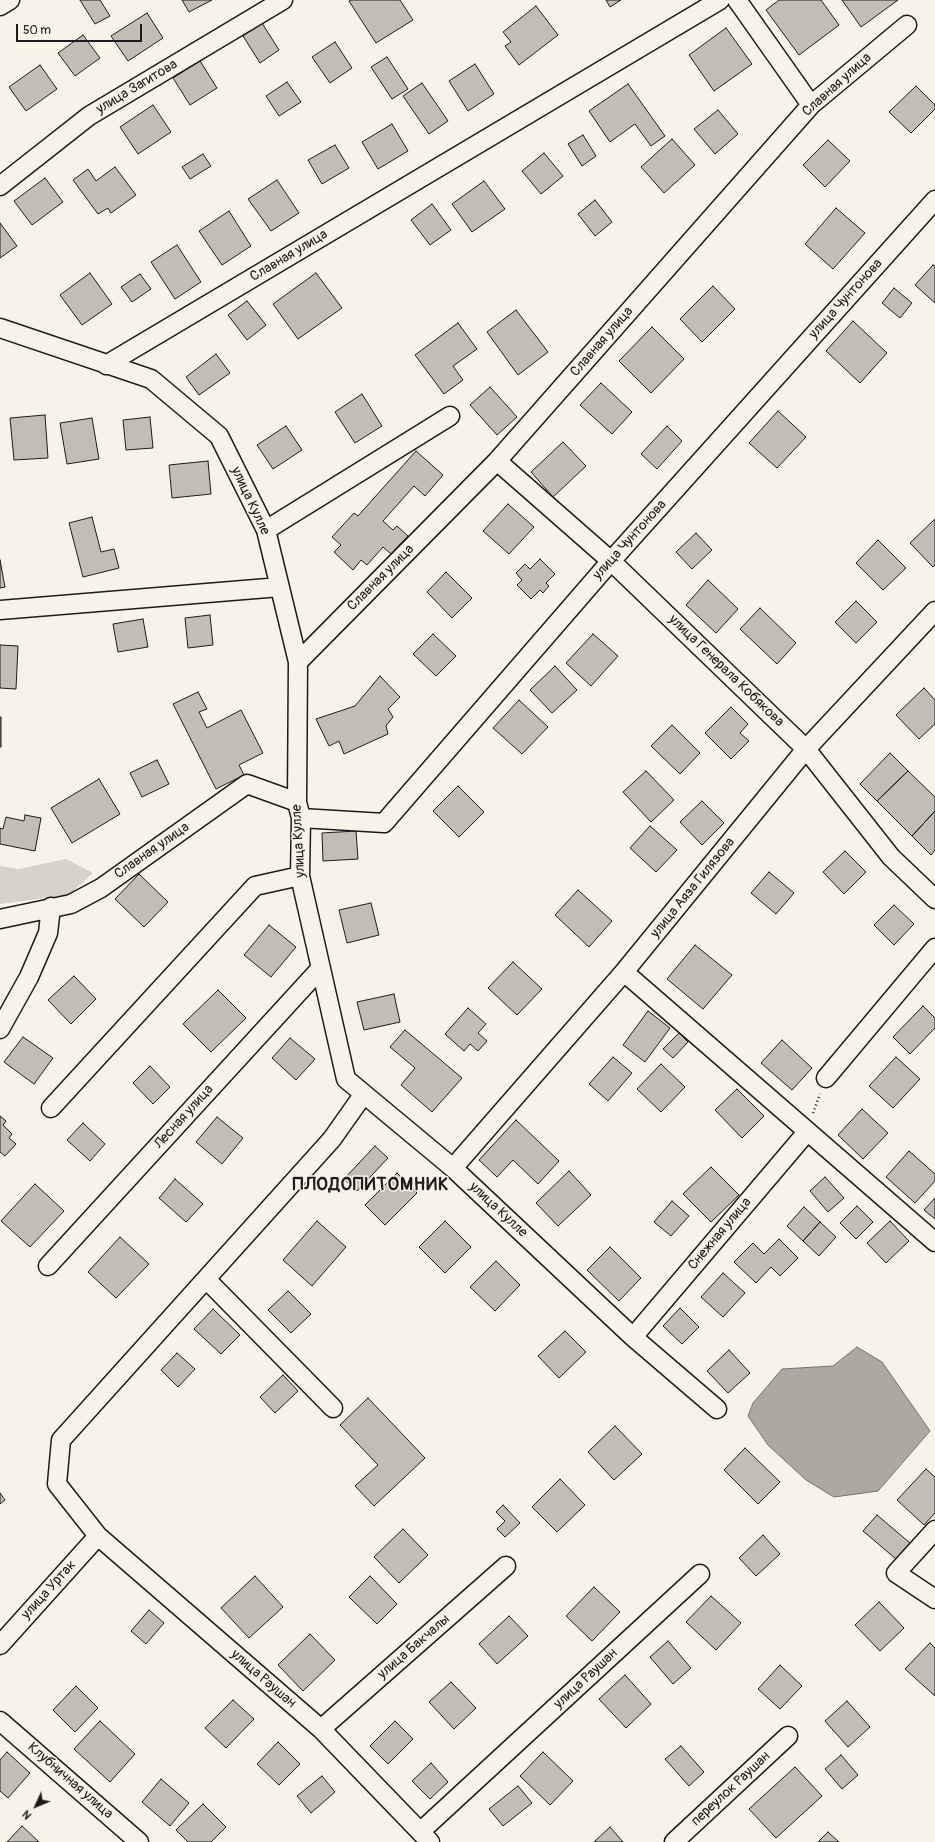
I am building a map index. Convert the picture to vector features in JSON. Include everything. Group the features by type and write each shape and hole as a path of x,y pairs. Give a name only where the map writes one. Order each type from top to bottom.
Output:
{"street":[{"path":"0,6 10,0"},
{"name":"улица Загитова","path":"0,186 89,116 283,0"},
{"name":"Славная улица","path":"106,365 720,0"},
{"path":"737,0 811,105"},
{"name":"Славная улица","path":"298,662 497,461 811,105 907,24"},
{"name":"улица Чунтонова","path":"299,810 384,822 611,561 935,200"},
{"name":"улица Кулле","path":"0,328 151,379 219,436 266,530 298,662 300,876 346,1079 363,1095 453,1168 633,1337 718,1409"},
{"path":"266,530 450,416"},
{"name":"улица Генерала Кобякова","path":"497,461 611,561 806,749 891,857 935,899"},
{"path":"0,610 280,587"},
{"name":"улица Аяза Гилязова","path":"453,1168 624,972 806,749 935,611"},
{"name":"Славная улица","path":"0,919 71,904 101,888 247,784 299,810"},
{"path":"52,1108 255,886 300,876"},
{"path":"0,1029 29,977 48,933 51,907"},
{"path":"826,1078 935,948"},
{"name":"Лесная улица","path":"48,1266 320,969"},
{"path":"624,972 935,1242"},
{"name":"улица Раушан","path":"363,1095 332,1139 61,1440 57,1484 98,1536 321,1729 425,1837 700,1574"},
{"name":"Снежная улица","path":"633,1337 807,1132"},
{"path":"206,1279 333,1408"},
{"path":"935,1530 896,1573 935,1599"},
{"name":"улица Уртак","path":"0,1645 98,1536"},
{"name":"улица Бакчалы","path":"321,1729 506,1566"},
{"name":"Клубничная улица","path":"0,1721 139,1842"},
{"name":"переулок Раушан","path":"674,1842 788,1736"}],"path":[{"path":"807,1132 826,1078"}],"shaded area":[{"path":"66,859 93,873 69,895 0,904 0,866 19,869"},
{"path":"857,1347 882,1362 930,1431 878,1491 834,1497 806,1480 768,1445 748,1416 753,1403 782,1369 833,1366"}],"building":[{"path":"80,0 100,0 110,16 95,24"},
{"path":"182,0 212,0 189,12"},
{"path":"400,0 413,20 376,43 349,1"},
{"path":"606,0 621,0 610,7"},
{"path":"779,0 821,0 839,25 799,55 766,10"},
{"path":"842,0 898,0 861,27"},
{"path":"536,6 558,35 519,65 505,46 511,42 503,32"},
{"path":"147,13 163,38 128,61 111,36"},
{"path":"262,23 279,50 260,63 243,36"},
{"path":"726,28 752,64 714,91 689,55"},
{"path":"83,35 100,58 75,76 58,53"},
{"path":"335,42 352,68 330,83 312,57"},
{"path":"387,57 408,89 392,99 371,67"},
{"path":"200,61 217,88 190,105 173,78"},
{"path":"475,64 494,94 468,111 449,81"},
{"path":"40,65 57,89 26,111 9,87"},
{"path":"287,82 301,102 279,116 266,96"},
{"path":"422,83 448,121 429,134 403,96"},
{"path":"628,84 665,136 651,146 635,124 610,142 589,111"},
{"path":"916,86 935,105 935,109 911,133 889,112"},
{"path":"153,105 171,132 138,154 120,127"},
{"path":"718,110 738,134 715,154 694,129"},
{"path":"392,124 408,151 378,169 362,142"},
{"path":"583,135 596,156 582,166 568,144"},
{"path":"672,139 695,165 664,193 641,167"},
{"path":"828,140 850,161 825,187 803,165"},
{"path":"335,145 349,168 322,184 308,160"},
{"path":"544,153 563,176 541,194 522,171"},
{"path":"203,154 211,166 190,179 182,167"},
{"path":"115,167 136,195 111,213 108,208 98,214 73,180 88,169 96,181"},
{"path":"45,178 63,202 32,225 14,201"},
{"path":"277,180 299,213 271,231 248,199"},
{"path":"484,181 505,209 472,232 452,204"},
{"path":"595,200 612,222 595,236 578,214"},
{"path":"432,204 451,230 430,245 411,220"},
{"path":"836,208 865,233 833,269 805,244"},
{"path":"229,211 251,246 222,265 199,231"},
{"path":"0,223 17,246 0,258"},
{"path":"177,245 201,282 175,299 151,262"},
{"path":"933,265 935,266 935,303 915,285"},
{"path":"90,273 112,304 82,325 60,295"},
{"path":"316,273 342,308 298,339 273,304"},
{"path":"140,274 151,289 132,302 121,287"},
{"path":"713,286 735,309 702,342 680,319"},
{"path":"894,288 912,303 900,318 882,303"},
{"path":"247,301 266,325 247,340 228,315"},
{"path":"516,310 548,352 518,375 487,332"},
{"path":"853,321 887,353 860,383 826,351"},
{"path":"458,323 477,349 453,366 463,380 444,394 415,355"},
{"path":"652,327 684,359 651,393 619,361"},
{"path":"216,354 230,373 199,395 186,377"},
{"path":"601,383 632,412 612,434 580,405"},
{"path":"490,387 517,417 497,435 470,405"},
{"path":"362,394 382,426 355,443 335,412"},
{"path":"778,411 806,437 777,468 749,443"},
{"path":"45,415 48,458 14,460 10,418"},
{"path":"150,417 153,448 126,450 123,420"},
{"path":"92,418 99,459 67,464 60,423"},
{"path":"286,426 302,450 273,469 257,445"},
{"path":"667,426 682,441 657,469 641,454"},
{"path":"563,442 586,466 553,497 531,472"},
{"path":"416,451 443,475 425,496 414,486 383,521 393,530 397,526 408,536 391,554 383,547 367,565 361,560 353,570 334,552 341,545 332,537 354,513 358,516"},
{"path":"208,461 211,494 172,498 169,465"},
{"path":"508,504 534,527 509,554 483,531"},
{"path":"92,517 101,552 114,549 119,568 83,577 69,523"},
{"path":"935,519 935,565 933,567 910,543"},
{"path":"696,533 712,550 692,569 676,552"},
{"path":"878,540 906,568 883,590 856,563"},
{"path":"540,559 555,574 546,583 549,586 543,593 540,590 531,599 517,585 522,580 516,573 525,564 530,569"},
{"path":"0,560 5,587 0,588"},
{"path":"446,572 472,598 452,618 427,592"},
{"path":"708,580 738,609 716,633 686,605"},
{"path":"856,601 877,622 856,643 835,622"},
{"path":"760,608 796,643 777,664 740,629"},
{"path":"210,615 213,645 188,648 185,618"},
{"path":"143,619 148,647 118,652 113,624"},
{"path":"433,634 456,656 436,676 413,654"},
{"path":"593,634 618,656 591,686 566,663"},
{"path":"0,645 18,646 16,689 0,688"},
{"path":"555,666 577,690 552,713 530,690"},
{"path":"380,676 400,697 388,709 393,717 386,726 388,734 344,754 339,741 329,746 316,719 355,706"},
{"path":"924,688 935,700 935,724 919,739 896,715"},
{"path":"198,692 207,709 199,712 207,728 241,710 263,753 239,765 244,775 216,789 173,704"},
{"path":"519,700 548,727 522,754 493,728"},
{"path":"731,707 748,724 740,733 749,741 731,759 705,733"},
{"path":"1,717 1,747 0,747"},
{"path":"672,725 700,753 680,774 651,746"},
{"path":"890,753 908,771 877,801 860,784"},
{"path":"157,760 169,784 142,797 130,773"},
{"path":"646,771 674,800 651,822 623,792"},
{"path":"908,771 935,797 935,811 912,836 877,801"},
{"path":"99,779 120,814 72,843 51,808"},
{"path":"458,786 484,812 459,837 433,811"},
{"path":"702,801 724,823 702,845 680,822"},
{"path":"935,811 935,850 931,855 912,836"},
{"path":"25,815 41,818 35,851 0,844 0,828 3,829 6,817 24,821"},
{"path":"650,826 677,850 656,872 630,848"},
{"path":"356,831 358,859 323,861 322,833"},
{"path":"845,851 866,872 844,894 823,872"},
{"path":"769,872 794,893 776,914 751,893"},
{"path":"139,874 168,902 144,927 115,899"},
{"path":"578,890 612,921 589,947 555,915"},
{"path":"371,903 379,935 347,943 339,910"},
{"path":"894,905 914,924 894,945 874,925"},
{"path":"269,925 296,947 271,977 244,955"},
{"path":"695,945 732,975 703,1009 667,979"},
{"path":"513,962 542,989 517,1015 488,988"},
{"path":"74,976 96,999 71,1024 48,1000"},
{"path":"218,990 246,1018 211,1052 183,1024"},
{"path":"394,994 400,1022 364,1030 357,1002"},
{"path":"923,1006 935,1018 935,1028 910,1054 893,1037"},
{"path":"468,1008 486,1024 478,1033 487,1041 478,1051 470,1044 464,1051 445,1034"},
{"path":"648,1011 670,1028 645,1062 623,1045"},
{"path":"405,1030 462,1078 432,1112 401,1085 415,1068 390,1047"},
{"path":"679,1033 688,1042 673,1058 663,1049"},
{"path":"23,1037 53,1058 34,1084 4,1062"},
{"path":"290,1038 315,1059 296,1080 272,1058"},
{"path":"782,1040 812,1068 792,1090 761,1063"},
{"path":"613,1057 632,1073 608,1101 589,1084"},
{"path":"896,1057 920,1079 893,1108 869,1086"},
{"path":"661,1064 685,1087 661,1112 637,1089"},
{"path":"150,1066 170,1087 153,1104 133,1083"},
{"path":"737,1089 764,1116 742,1138 715,1110"},
{"path":"862,1109 888,1133 863,1159 838,1135"},
{"path":"0,1116 6,1121 3,1125 12,1134 9,1138 16,1144 5,1156 0,1152"},
{"path":"217,1117 243,1138 222,1164 196,1142"},
{"path":"516,1120 559,1161 538,1184 513,1160 497,1177 479,1160"},
{"path":"83,1123 105,1144 90,1161 67,1140"},
{"path":"375,1146 388,1158 357,1191 344,1179"},
{"path":"909,1151 935,1174 935,1181 915,1203 886,1177"},
{"path":"711,1167 739,1195 711,1222 683,1194"},
{"path":"569,1171 591,1195 558,1226 536,1203"},
{"path":"397,1173 417,1193 385,1225 365,1205"},
{"path":"825,1177 844,1198 828,1212 810,1191"},
{"path":"175,1179 203,1204 186,1222 159,1198"},
{"path":"35,1184 64,1211 30,1247 1,1221"},
{"path":"935,1198 935,1219 924,1210"},
{"path":"672,1201 689,1216 671,1236 654,1222"},
{"path":"857,1206 873,1222 856,1239 840,1223"},
{"path":"804,1207 820,1222 803,1241 787,1226"},
{"path":"317,1221 346,1247 312,1286 283,1260"},
{"path":"445,1221 471,1247 445,1273 419,1247"},
{"path":"890,1221 909,1241 886,1263 867,1243"},
{"path":"820,1222 836,1237 819,1256 803,1241"},
{"path":"120,1237 149,1264 116,1298 88,1272"},
{"path":"779,1239 798,1258 780,1276 771,1267 756,1283 734,1262 753,1243 764,1254"},
{"path":"610,1247 641,1278 619,1301 587,1270"},
{"path":"496,1261 520,1285 495,1311 470,1287"},
{"path":"723,1273 745,1293 723,1317 701,1297"},
{"path":"288,1291 311,1314 291,1333 268,1310"},
{"path":"680,1308 699,1327 682,1344 663,1326"},
{"path":"213,1309 240,1335 221,1354 194,1329"},
{"path":"565,1331 586,1352 559,1378 538,1356"},
{"path":"729,1350 750,1373 728,1393 707,1371"},
{"path":"177,1353 195,1369 178,1387 161,1370"},
{"path":"283,1375 298,1391 275,1413 260,1397"},
{"path":"368,1398 425,1458 374,1506 355,1486 378,1465 340,1425"},
{"path":"615,1426 642,1454 614,1480 588,1452"},
{"path":"745,1448 780,1482 758,1504 724,1470"},
{"path":"926,1469 935,1477 935,1513 924,1525 897,1500"},
{"path":"560,1479 585,1505 557,1532 532,1507"},
{"path":"0,1493 5,1500 0,1504"},
{"path":"503,1505 520,1523 505,1537 497,1529 505,1521 496,1512"},
{"path":"877,1515 910,1543 896,1559 863,1531"},
{"path":"403,1529 428,1555 399,1583 374,1557"},
{"path":"763,1535 780,1554 756,1576 739,1558"},
{"path":"255,1576 283,1607 249,1638 221,1608"},
{"path":"370,1576 397,1604 377,1624 349,1597"},
{"path":"594,1587 620,1612 592,1641 566,1616"},
{"path":"711,1596 741,1623 716,1650 686,1622"},
{"path":"879,1602 904,1628 880,1651 855,1625"},
{"path":"149,1610 164,1623 146,1644 131,1631"},
{"path":"509,1616 528,1636 497,1664 479,1644"},
{"path":"310,1634 335,1660 303,1691 278,1665"},
{"path":"668,1641 691,1668 673,1684 650,1657"},
{"path":"930,1643 935,1648 935,1696 905,1669"},
{"path":"780,1665 802,1686 780,1709 758,1689"},
{"path":"625,1675 651,1704 626,1728 599,1699"},
{"path":"451,1682 476,1708 454,1729 429,1702"},
{"path":"76,1686 98,1708 75,1732 53,1710"},
{"path":"233,1700 254,1719 226,1748 205,1728"},
{"path":"847,1701 870,1727 848,1747 825,1721"},
{"path":"100,1721 135,1754 110,1782 74,1749"},
{"path":"395,1721 413,1739 388,1764 370,1746"},
{"path":"278,1742 300,1764 279,1785 257,1764"},
{"path":"681,1746 704,1772 689,1786 665,1759"},
{"path":"7,1752 30,1773 8,1798 0,1791 0,1760"},
{"path":"543,1752 573,1781 550,1805 520,1776"},
{"path":"841,1755 858,1775 842,1789 825,1769"},
{"path":"431,1763 448,1782 430,1799 412,1781"},
{"path":"795,1767 822,1796 776,1838 749,1809"},
{"path":"322,1776 335,1792 311,1813 297,1796"},
{"path":"161,1779 189,1803 170,1826 142,1802"},
{"path":"518,1786 532,1803 503,1826 489,1809"},
{"path":"203,1804 226,1827 211,1842 188,1842 176,1830"},
{"path":"22,1826 39,1842 7,1842"},
{"path":"610,1827 623,1842 594,1842"},
{"path":"828,1832 839,1842 818,1842"}],"district":[{"name":"ПЛОДОПИТОМНИК","path":"371,1185"}]}
